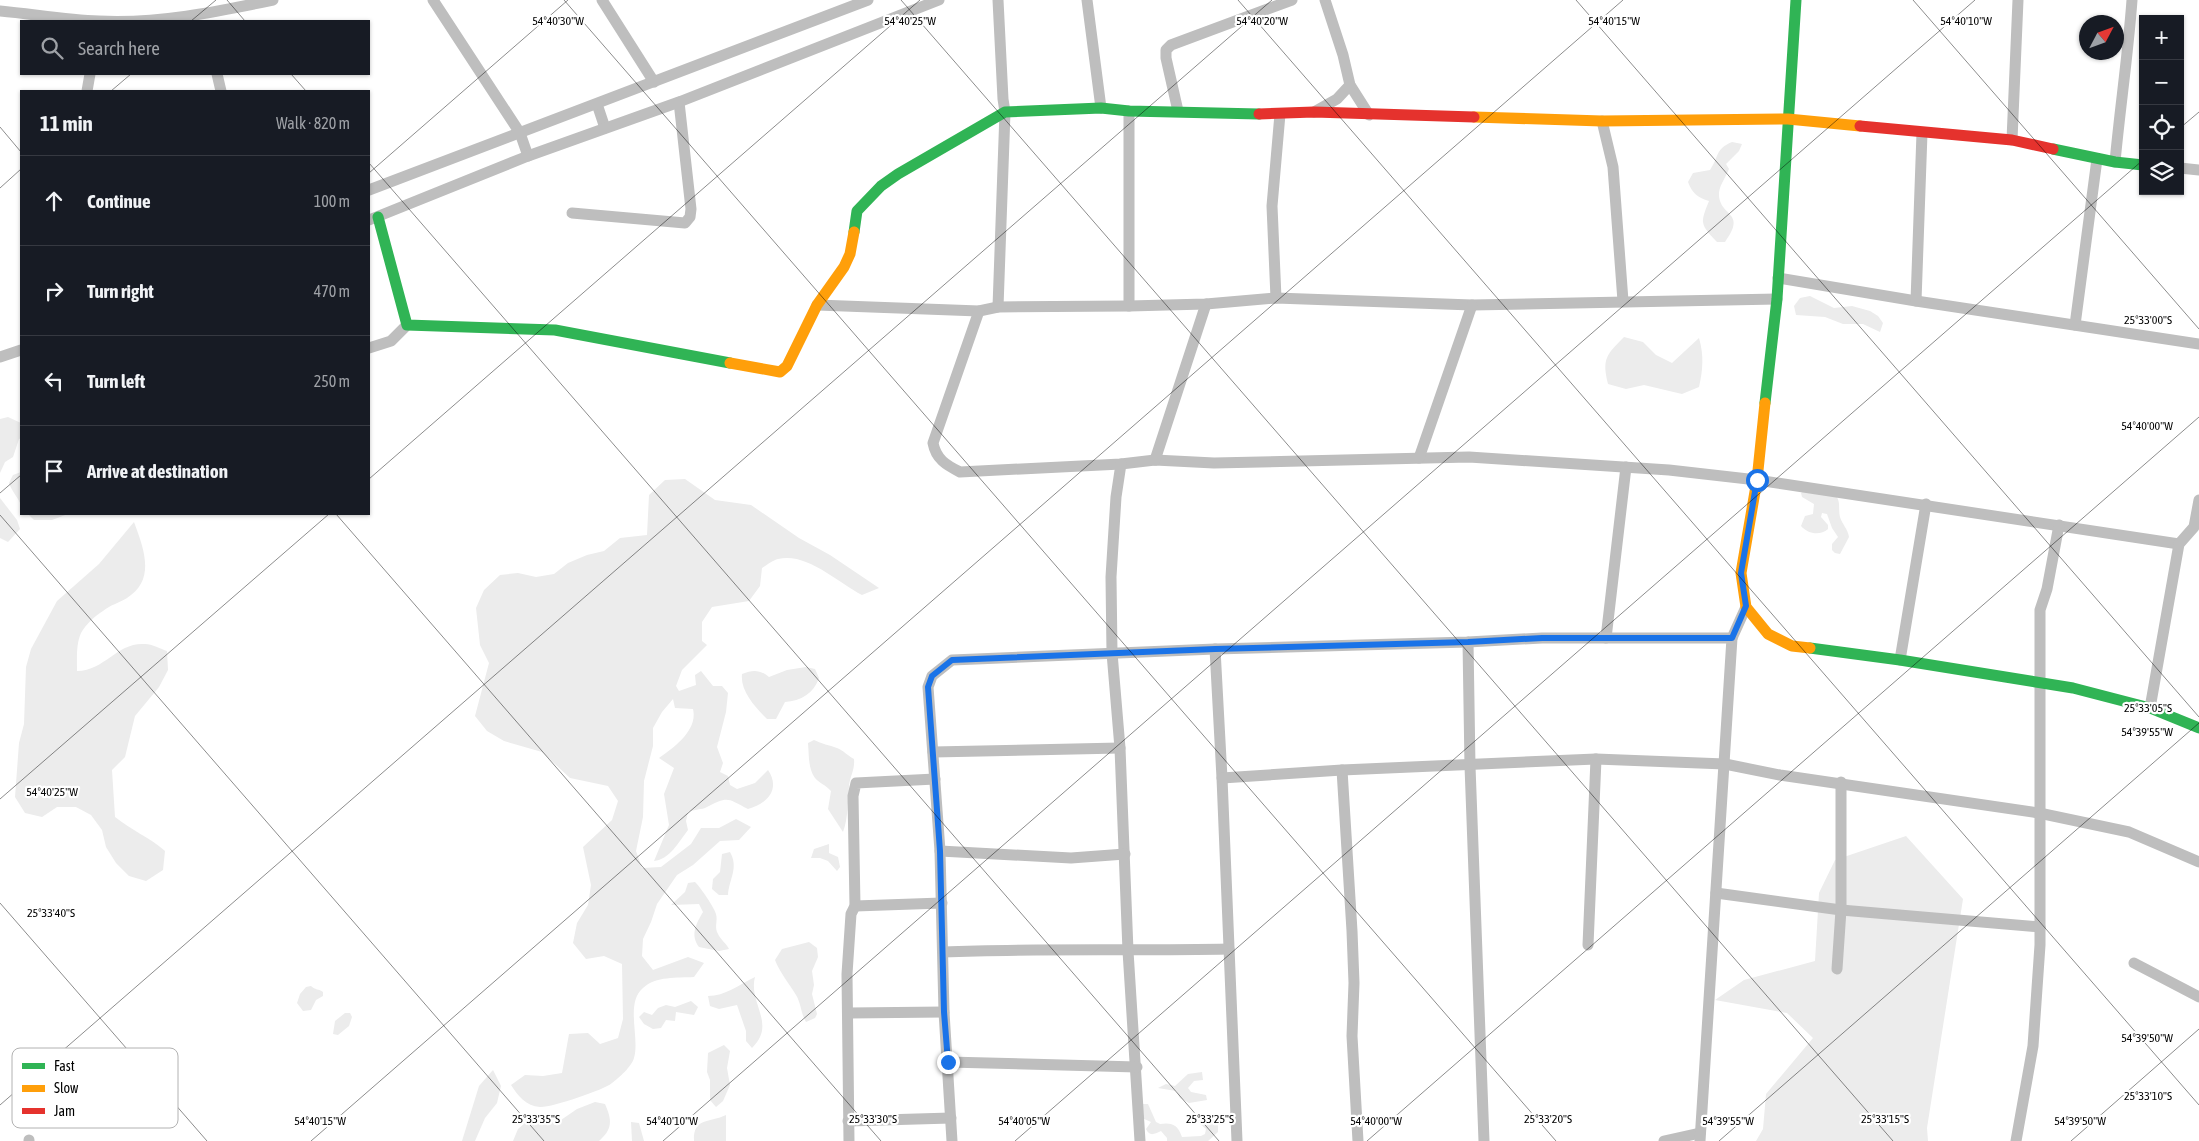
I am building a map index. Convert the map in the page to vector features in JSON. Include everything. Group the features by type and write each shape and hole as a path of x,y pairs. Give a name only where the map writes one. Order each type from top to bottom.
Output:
{"street":[{"path":"154,20 206,18 273,0"},
{"path":"433,0 520,133 528,156"},
{"path":"602,0 654,82"},
{"path":"370,190 868,0"},
{"path":"408,325 373,219 528,156 679,102 939,0"},
{"path":"998,0 1005,112 998,307"},
{"path":"1087,0 1100,108"},
{"path":"1178,111 1166,58 1166,50 1171,45 1292,0"},
{"path":"1326,0 1350,85 1369,115"},
{"path":"1796,0 1777,299 1757,480 1741,573 1746,606 1768,634 1792,646 1900,660 2073,688 2150,708 2199,728"},
{"path":"2012,140 2018,0"},
{"path":"2115,162 2120,105 2128,55 2132,0"},
{"path":"0,11 88,20"},
{"path":"87,90 90,75"},
{"path":"217,75 221,90"},
{"path":"1314,112 1337,98 1350,85"},
{"path":"572,214 685,223 690,217 691,209 679,102"},
{"path":"597,104 605,128"},
{"path":"370,348 391,341 408,325 555,330 780,372 788,366 816,306 844,266 850,254 857,210 860,206 881,186 898,174 1005,112 1100,108 1129,111 1280,114 1314,112 1602,121 1788,120 2012,140 2097,159 2139,165"},
{"path":"1129,111 1129,306"},
{"path":"1276,298 1272,206 1280,114"},
{"path":"1602,121 1613,167 1623,301"},
{"path":"1916,301 1922,133"},
{"path":"2075,326 2097,159"},
{"path":"2184,168 2199,170"},
{"path":"1778,278 2199,344"},
{"path":"816,306 979,311 998,307 1206,304 1276,298 1472,305 1777,299"},
{"path":"1155,460 1206,304"},
{"path":"1420,458 1472,305"},
{"path":"979,311 933,443 935,454 945,464 960,472 1121,464 1155,460 1214,463 1470,457 1626,467 1757,480 1926,504 2179,544"},
{"path":"0,357 20,350"},
{"path":"1121,464 1116,497 1111,577 1112,654 1120,748 1128,951 1137,1067 1140,1141"},
{"path":"1606,638 1626,467"},
{"path":"2150,708 2179,544 2194,527 2199,500"},
{"path":"1900,660 1926,504"},
{"path":"2016,1141 2033,1046 2040,927 2041,606 2048,589 2059,525"},
{"path":"1664,1141 1700,1137 1732,638 1746,606"},
{"path":"952,1141 944,1012 940,851 928,687 932,676 952,660 1542,638 1732,638"},
{"path":"1468,642 1470,766 1484,1141"},
{"path":"1215,649 1237,1141"},
{"path":"933,752 1120,748"},
{"path":"1588,945 1596,759"},
{"path":"1222,778 1342,770 1470,766 1596,759 1725,764 1780,774 2039,812 2129,832 2199,862"},
{"path":"1342,770 1352,931 1354,983 1352,1036 1358,1141"},
{"path":"849,1141 849,1013 847,974 850,914 855,906 853,796 856,783 935,778"},
{"path":"1837,970 1841,910 1841,782"},
{"path":"940,851 1071,858 1125,854"},
{"path":"1716,893 1841,910 2040,927"},
{"path":"855,906 942,903"},
{"path":"943,952 1022,949 1128,951 1229,949"},
{"path":"2134,962 2199,997"},
{"path":"849,1013 944,1012"},
{"path":"948,1062 1137,1067"},
{"path":"848,1121 951,1118"}],"shaded area":[{"path":"1732,142 1742,144 1739,151 1726,164 1729,169 1721,186 1719,196 1734,225 1725,242 1717,242 1707,231 1703,223 1709,201 1696,194 1688,182 1693,173 1710,170 1720,151"},
{"path":"1810,296 1834,308 1852,306 1870,311 1878,316 1883,323 1880,332 1863,324 1843,324 1825,317 1796,315 1794,306 1800,298"},
{"path":"1624,337 1643,342 1656,355 1672,363 1699,338 1702,362 1699,387 1682,394 1644,385 1626,389 1608,384 1605,369 1607,358 1613,348"},
{"path":"8,417 20,423 20,438 13,457 5,462 0,473 0,419"},
{"path":"20,472 20,503 9,483 13,475"},
{"path":"685,479 715,500 751,505 799,538 830,555 879,588 862,595 811,564 789,558 778,559 762,568 760,586 749,601 712,607 702,622 702,641 707,645 682,670 676,686 679,691 696,685 695,675 701,671 713,686 722,686 728,693 726,712 717,747 723,763 720,772 728,776 730,785 737,789 755,783 768,770 773,783 770,795 755,807 748,809 731,801 724,800 705,808 688,812 686,821 688,830 669,854 660,860 654,861 669,825 664,794 674,768 659,758 684,737 689,731 694,717 693,709 675,708 673,699 662,712 653,728 653,746 644,781 643,817 636,851 642,868 661,867 691,844 701,828 719,828 736,819 751,827 739,840 720,841 693,865 677,875 657,904 643,939 642,956 653,970 688,957 704,963 694,977 667,978 654,981 643,988 638,994 634,1011 634,1058 628,1068 612,1083 599,1090 546,1107 535,1106 523,1100 511,1085 525,1075 543,1076 562,1073 569,1034 588,1033 600,1044 618,1038 623,1019 622,964 604,956 586,959 573,943 577,923 588,905 591,885 583,847 612,820 618,801 608,786 570,778 542,752 504,741 487,731 475,716 489,663 480,645 476,608 484,590 500,575 518,573 536,577 554,574 568,563 587,555 604,551 620,538 647,535 649,495 665,480"},
{"path":"1804,490 1838,498 1840,517 1849,537 1840,554 1832,550 1832,544 1838,537 1832,528 1827,514 1822,513 1821,517 1828,525 1828,529 1821,533 1807,531 1801,526 1805,516 1813,514 1814,504 1802,497 1801,493"},
{"path":"0,498 17,520 20,529 8,542 0,538"},
{"path":"29,515 65,515 52,520 34,520"},
{"path":"134,522 144,553 145,573 142,582 136,591 100,613 83,630 79,637 77,671 96,666 119,651 135,645 148,644 167,651 168,670 159,687 135,716 125,757 112,770 115,817 165,851 163,870 146,881 129,876 116,863 106,847 102,830 91,815 76,807 57,807 42,817 25,813 15,797 19,743 24,724 26,667 31,649 57,601 99,564"},
{"path":"806,667 815,669 819,678 817,683 810,692 801,698 785,702 776,719 767,719 753,704 743,687 742,674 746,672 757,671 769,677 787,670"},
{"path":"814,740 839,749 854,759 849,786 847,816 843,832 828,809 831,791 817,780 811,770 808,743"},
{"path":"1906,836 1963,899 1927,1128 1928,1141 1756,1141 1763,1129 1766,1094 1813,1038 1787,1013 1715,1000 1744,980 1815,961 1819,893 1835,860"},
{"path":"829,844 829,853 838,857 840,867 837,871 828,861 820,858 811,858 814,849"},
{"path":"730,852 734,868 728,895 719,895 712,889 713,879 720,872 722,854"},
{"path":"695,882 715,911 717,931 729,949 719,951 699,947 696,943 694,934 696,925 703,912 699,904 671,905 685,892 688,883"},
{"path":"809,942 817,948 818,957 812,971 814,985 812,994 817,1014 815,1018 806,1022 798,998 775,960 782,949"},
{"path":"755,977 755,996 762,1022 762,1030 759,1039 752,1048 746,1041 746,1031 737,1005 719,1009 710,1006 708,996 726,992"},
{"path":"311,986 323,992 323,996 316,1000 311,1010 303,1011 297,1003 300,994 306,987"},
{"path":"691,1001 698,1007 694,1015 676,1012 675,1021 666,1020 661,1028 653,1029 644,1024 639,1017 644,1012 652,1015 658,1008 666,1005 675,1007"},
{"path":"345,1013 350,1013 352,1017 349,1026 338,1035 333,1034 335,1021"},
{"path":"724,1045 730,1051 727,1068 730,1085 723,1101 716,1107 710,1100 710,1080 707,1072 708,1053"},
{"path":"493,1070 501,1086 497,1103 485,1118 475,1141 462,1141 479,1086"},
{"path":"1202,1072 1203,1080 1194,1081 1188,1088 1191,1092 1206,1095 1207,1100 1189,1103 1180,1098 1176,1091 1158,1088 1166,1084 1175,1086 1188,1074"},
{"path":"595,1102 605,1104 610,1120 607,1132 599,1141 513,1141 518,1129 525,1123 543,1124 561,1120 577,1109"},
{"path":"1143,1104 1148,1104 1156,1122 1174,1125 1182,1137 1205,1134 1206,1129 1199,1123 1198,1119 1206,1115 1218,1121 1218,1132 1208,1141 1167,1141 1167,1138 1161,1131 1152,1134 1146,1129 1151,1122 1142,1118"},
{"path":"726,1115 726,1141 694,1141 694,1133 699,1124"},
{"path":"631,1122 639,1123 644,1141 632,1141"}],"traffic: fast":[{"path":"1765,403 1777,299 1796,0"},
{"path":"854,232 857,211 881,186 898,174 1005,112 1101,108 1129,111 1259,114"},
{"path":"2053,149 2115,162 2139,165"},
{"path":"378,217 407,325 555,330 730,363"},
{"path":"1810,648 1900,660 2073,688 2150,708 2199,728"}],"traffic: slow":[{"path":"1474,117 1602,121 1788,119 1860,126"},
{"path":"730,363 780,372 787,366 817,305 844,267 850,254 854,232"},
{"path":"1765,403 1757,480 1741,573 1746,607 1768,634 1792,646 1810,648"}],"traffic: jam":[{"path":"1259,114 1314,112 1474,117"},
{"path":"1860,126 2012,140 2053,149"}],"route":[{"path":"948,1062 944,1012 940,851 928,687 932,676 952,660 1542,638 1732,638 1746,606 1741,573 1757,480"}]}
